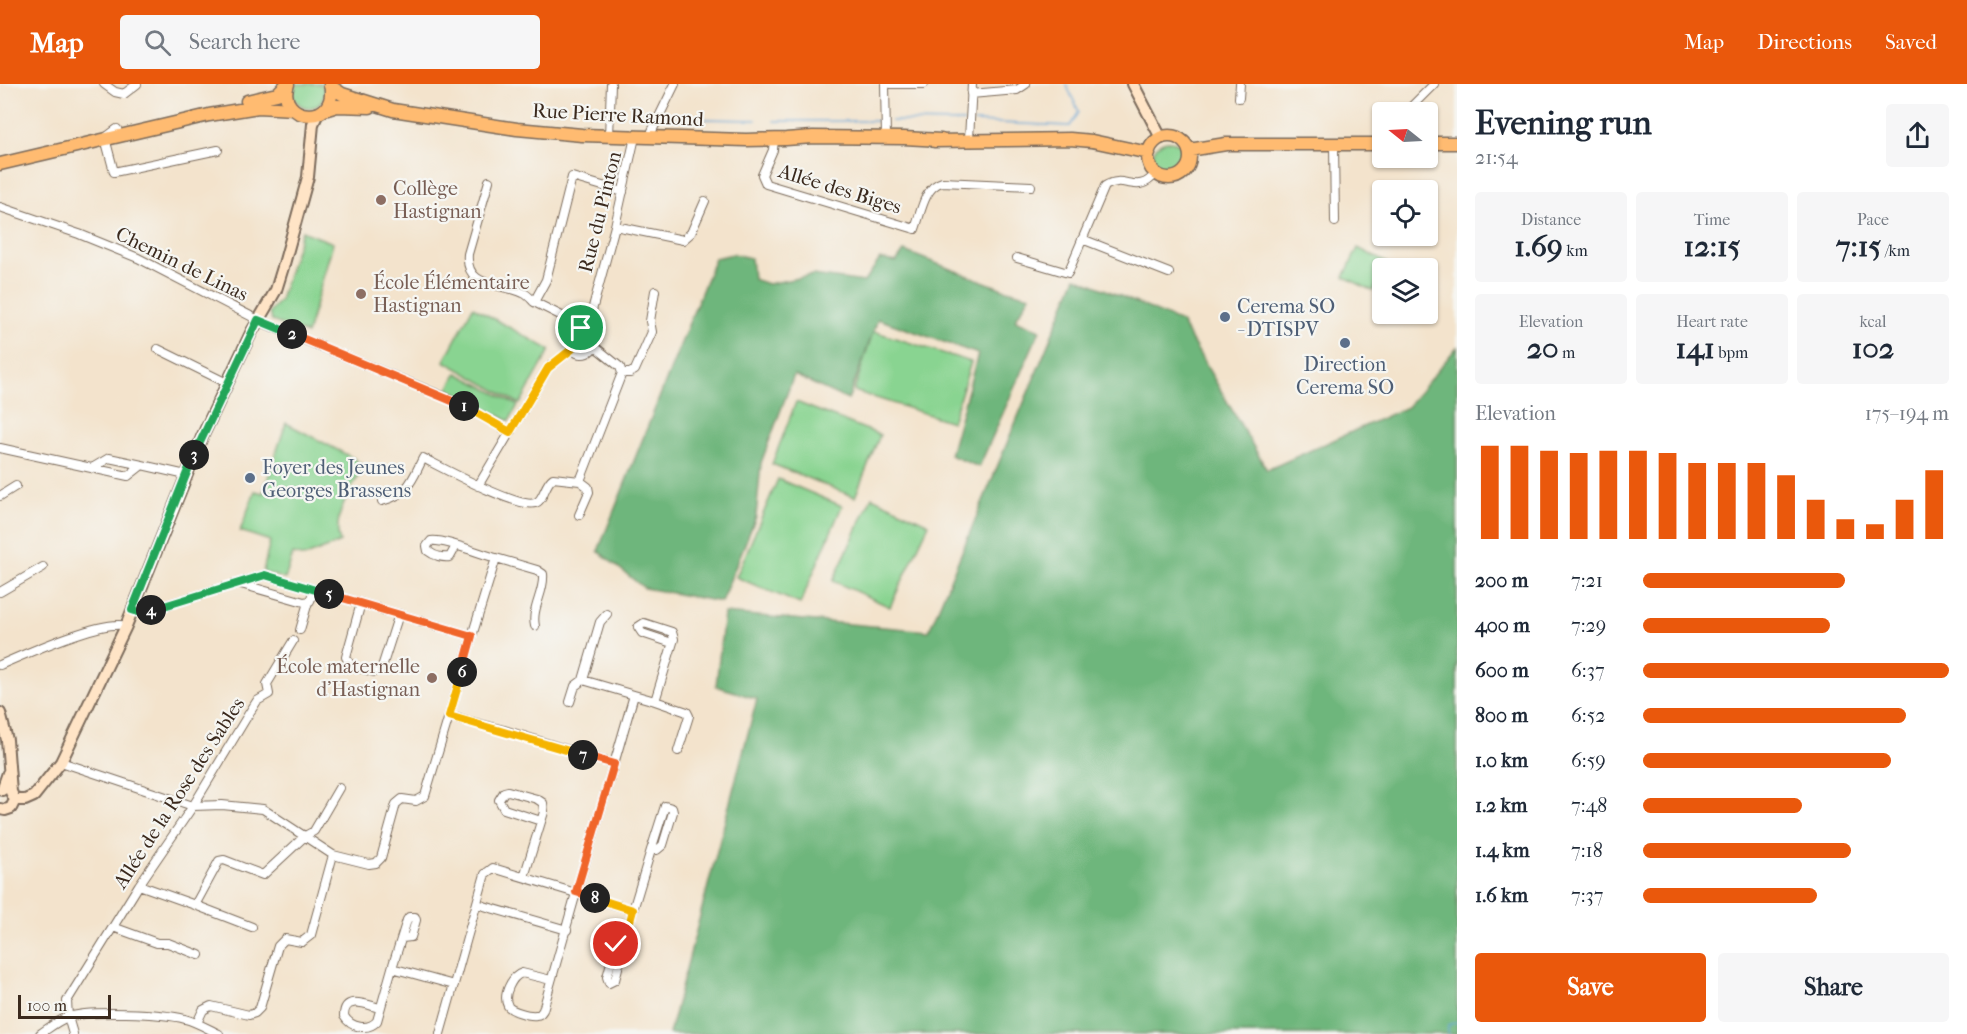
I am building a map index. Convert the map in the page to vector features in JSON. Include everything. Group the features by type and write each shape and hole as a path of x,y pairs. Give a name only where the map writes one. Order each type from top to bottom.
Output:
{"main road":[{"path":"287,84 286,96 295,111"},
{"path":"0,158 117,129 270,97 277,94 287,84"},
{"path":"321,111 330,99 330,85"},
{"name":"Rue Pierre Ramond","path":"330,85 342,94 377,106"},
{"name":"Rue Pierre Ramond","path":"0,164 239,109 269,107 311,115 337,106 377,106 517,129 609,136 941,140"},
{"path":"1174,137 1185,144 1189,150 1189,162 1183,172 1170,178 1156,174 1150,164 1149,153 1155,141 1161,138 1174,137"},
{"name":"Rue Pierre Ramond","path":"780,139 824,143 1070,139 1092,141 1149,153"},
{"path":"1438,143 1457,143"},
{"path":"1189,150 1226,144 1372,144"}],"street":[{"path":"104,84 115,92 124,94 137,84"},
{"path":"609,136 611,84"},
{"path":"651,138 652,131 675,84"},
{"path":"885,84 886,138"},
{"path":"891,84 924,84"},
{"path":"969,139 972,84"},
{"path":"971,94 1017,90 1026,84"},
{"path":"1132,84 1161,138"},
{"path":"1239,84 1239,98"},
{"path":"1416,102 1434,84"},
{"path":"258,320 259,311 280,262 303,176 307,136 305,125 295,111"},
{"path":"7,793 24,800 34,796 61,762 126,626 186,475 227,383 258,320 276,290 308,177 313,124 321,111"},
{"path":"117,129 105,138 114,172 218,150"},
{"name":"Rue du Pinton","path":"587,329 615,226 635,137"},
{"name":"Allée des Biges","path":"780,139 762,175 766,184 915,229 929,189 935,184 942,182 1031,186"},
{"path":"1334,144 1335,222"},
{"path":"1017,258 1068,273 1105,186 1111,182 1120,181 1136,186 1143,185 1156,174"},
{"path":"534,302 546,280 572,177 623,192"},
{"path":"489,181 468,254 467,264 477,279 525,293 534,302 566,318 578,328 587,329 593,335 594,346 620,367 622,373 580,481"},
{"path":"615,226 683,240 691,233 705,201"},
{"name":"Chemin de Linas","path":"0,207 79,234 138,258 258,320 457,402 510,432"},
{"path":"1082,239 1168,273"},
{"path":"622,373 630,373 638,366 652,332 650,321 655,291"},
{"path":"578,328 570,336 569,343 572,349 583,354 594,346"},
{"path":"158,349 227,383"},
{"path":"478,486 548,368 572,349"},
{"path":"0,448 128,476 142,465"},
{"path":"92,468 109,458 186,475"},
{"path":"382,501 398,496 411,482 423,458 478,486 526,504 536,503 547,482 553,478 580,481 588,487 589,492 579,515"},
{"path":"0,496 16,486"},
{"path":"456,546 537,570 543,574 544,582 533,618 536,626"},
{"path":"61,762 193,806 222,805 263,809 333,855 369,864 379,862 396,804 402,799 416,801 425,796 496,558"},
{"path":"0,592 43,567"},
{"path":"132,610 138,612 150,610 265,575 472,636"},
{"path":"239,583 308,602"},
{"path":"300,630 314,589"},
{"path":"361,603 346,657 351,666 374,672 381,670 399,614"},
{"path":"570,702 575,686 583,680 600,622 607,614"},
{"path":"0,665 33,650 111,624 126,626"},
{"name":"Allée de la Rose des Sables","path":"68,1017 67,1001 139,885 193,806 248,714 257,701 269,694 267,684 293,641"},
{"path":"655,701 672,643"},
{"path":"583,680 687,712 688,716 678,752"},
{"path":"551,980 519,974 512,981 507,998 508,1006 512,1010 533,1016 541,1013 567,930 633,695"},
{"path":"0,713 7,740 9,764 6,784 11,808 1,810"},
{"path":"449,716 504,730 614,764"},
{"path":"195,905 219,861 224,860 263,875 305,836 314,831 339,788"},
{"path":"524,877 544,812 541,801 508,791 501,796 499,800 504,809 541,821"},
{"path":"625,940 616,944 607,977 609,983 615,980 662,809 668,806 673,812 663,845 661,849 651,850"},
{"path":"197,1023 203,1010 211,1006 249,1016 260,1008 278,946 285,939 302,942 311,935 333,855"},
{"path":"440,1034 485,874 489,870 494,868 633,910"},
{"path":"139,885 252,927"},
{"path":"477,904 567,930"},
{"path":"113,927 157,944 168,943 199,955"},
{"path":"380,1008 354,1001 346,1007 344,1016 350,1023 370,1027 377,1021 402,938"},
{"path":"392,968 454,985"},
{"path":"40,1034 68,1017 86,1014 122,1014 178,1017 219,1034"},
{"path":"68,1017 73,1034"}],"green space":[{"path":"296,84 322,84 324,92 320,103 309,108 298,103 293,96"},
{"path":"1169,141 1180,146 1185,157 1180,168 1169,173 1158,168 1153,157 1158,146"},
{"path":"302,231 333,243 307,334 272,321 269,313 280,300"},
{"path":"1358,248 1377,258 1372,258 1372,291 1344,277"},
{"path":"904,251 1003,289 1030,296 1015,320 1040,330 979,467 950,455 978,354 878,319 848,400 794,375 761,463 756,517 721,602 644,588 598,551 715,258 733,254 751,258 753,279 768,284 813,275 864,282 880,259 896,262"},
{"path":"1076,277 1181,322 1267,470 1407,407 1457,347 1457,1034 669,1034 757,699 716,686 724,613 929,631"},
{"path":"473,307 550,350 520,404 444,361"},
{"path":"873,331 971,362 952,422 854,391"},
{"path":"457,373 518,405 509,421 448,389"},
{"path":"796,402 880,435 855,497 772,464"},
{"path":"286,423 355,459 365,468 349,493 340,513 338,533 340,542 304,557 293,554 285,579 263,572 270,541 240,531 255,491 263,493"},
{"path":"778,479 842,506 800,604 736,577"},
{"path":"872,497 929,524 890,607 833,581"}],"waterway":[{"path":"974,122 1070,126 1079,112 1066,84"},
{"path":"701,119 756,120"},
{"path":"774,121 881,121"},
{"path":"891,121 964,122"},
{"path":"1448,1034 1448,1025 1457,1022"}],"place":[{"name":"Collège Hastignan","path":"381,200"},
{"name":"École Élémentaire Hastignan","path":"361,294"},
{"name":"Cerema SO - DTISPV","path":"1225,317"},
{"name":"Direction Cerema SO","path":"1345,343"},
{"name":"Foyer des Jeunes Georges Brassens","path":"250,478"},
{"name":"École maternelle d'Hastignan","path":"432,678"}],"route":[{"path":"581,328 572,332 569,339 572,349 548,368 510,432 457,402 258,320 202,437 132,610 138,612 150,610 265,575 472,636 449,716 504,730 614,764 576,892 633,910 625,940 616,944"}]}
